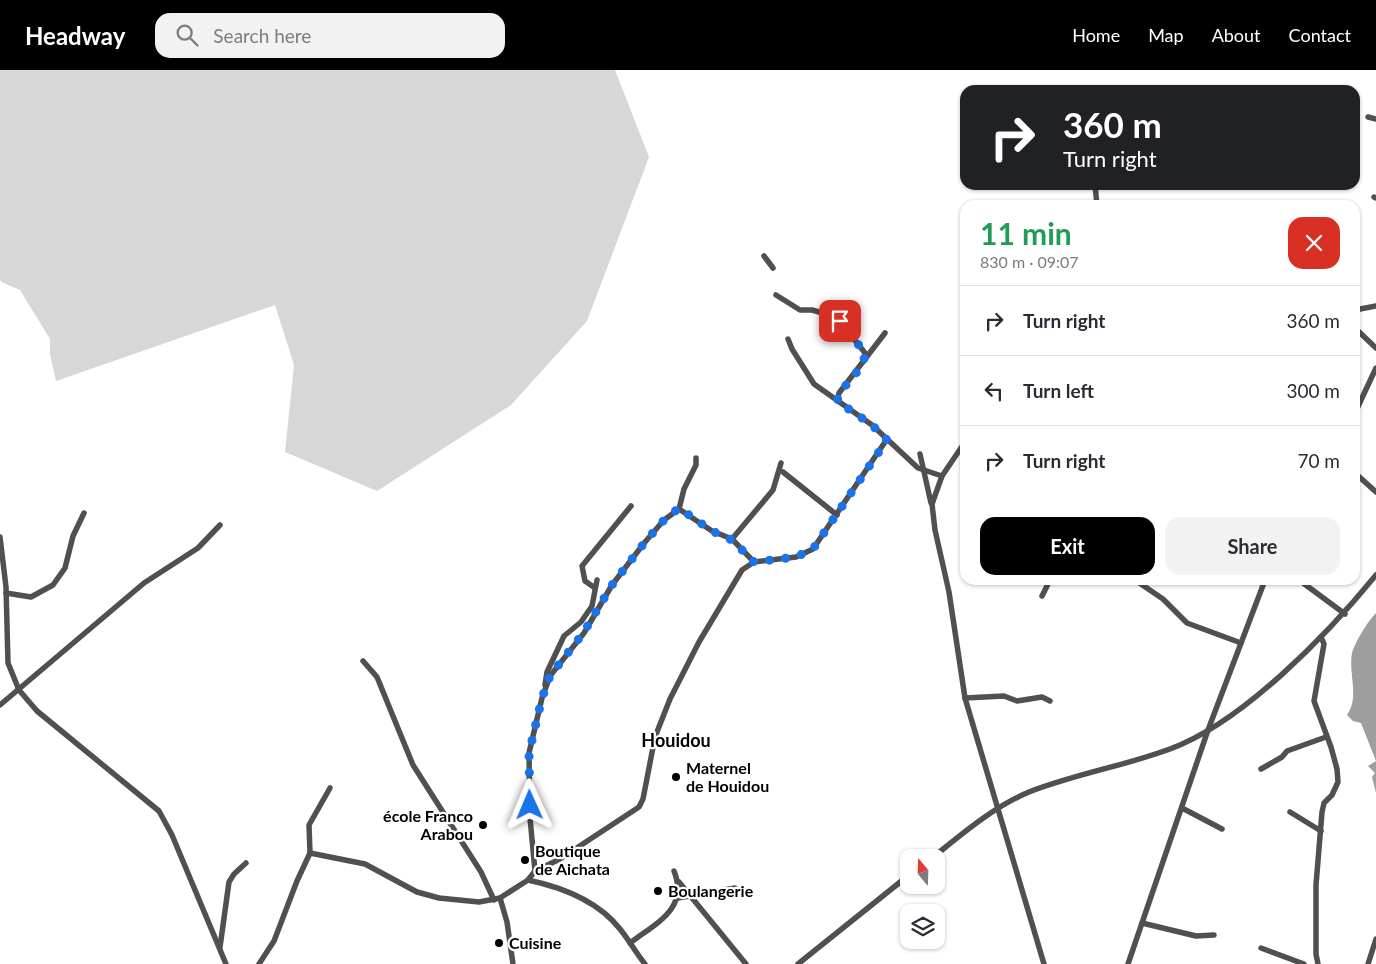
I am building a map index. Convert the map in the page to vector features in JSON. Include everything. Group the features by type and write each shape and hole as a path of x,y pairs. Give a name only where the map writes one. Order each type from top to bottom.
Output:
{"street":[{"path":"1368,117 1376,119"},
{"path":"764,256 773,268"},
{"path":"776,295 800,310 812,310 830,315 840,321 865,353 864,361"},
{"path":"1360,309 1376,306"},
{"path":"837,401 839,393 885,333"},
{"path":"1360,333 1376,348"},
{"path":"788,339 792,349 814,384 872,425 918,468 942,476"},
{"path":"1360,402 1376,368"},
{"path":"310,853 366,864 424,894 463,901 497,899 528,880 535,871 560,859 639,807 643,799 655,738 670,699 698,642 742,570 754,562 796,557 813,549 887,440"},
{"path":"932,504 942,476 960,449"},
{"path":"920,454 932,504 965,698 1044,964"},
{"path":"535,871 530,818 529,753 544,695 554,671 584,632 612,585 664,520 679,508 684,489 696,465 696,458"},
{"path":"732,540 773,490 781,463"},
{"path":"783,472 837,515"},
{"path":"1360,478 1376,492"},
{"path":"596,588 585,581 582,566 631,506"},
{"path":"679,508 712,531 732,540 754,562"},
{"path":"6,593 31,597 53,585 65,568 73,536 84,514"},
{"path":"0,705 144,584 198,548 220,525"},
{"path":"0,537 6,593 8,662 18,690 37,711 159,811 172,835 226,964"},
{"path":"944,849 997,809 1028,793 1171,749 1208,730 1269,685 1345,614 1376,575"},
{"path":"544,695 546,672 564,636 581,622 592,606 597,580"},
{"path":"1042,596 1048,585"},
{"path":"1142,585 1163,599 1187,623 1241,643"},
{"path":"1128,964 1208,730 1263,585"},
{"path":"1306,585 1345,614"},
{"path":"1318,964 1315,905 1324,803 1332,795 1338,782 1337,769 1314,701 1324,644 1321,637"},
{"path":"363,661 377,677 413,765 497,899 507,922 513,964"},
{"path":"965,698 1004,696 1017,700 1042,697 1050,701"},
{"path":"1261,769 1287,751 1326,737"},
{"path":"259,964 274,941 310,853 309,825 330,788"},
{"path":"1182,808 1222,829"},
{"path":"1290,812 1321,831"},
{"path":"220,947 225,920 226,892 234,874 246,864"},
{"path":"674,871 679,882 746,964"},
{"path":"528,880 555,885 603,912 619,928 645,964"},
{"path":"630,943 672,910 678,898 679,882"},
{"path":"798,964 900,882"},
{"path":"678,898 735,888"},
{"path":"1142,923 1196,936 1214,935"},
{"path":"1368,964 1376,939"},
{"path":"1260,948 1304,964"}],"shaded area":[{"path":"0,70 615,70 649,157 587,321 511,405 377,491 285,452 294,365 275,305 56,381 50,354 50,339 20,290 1,282 0,278"},
{"path":"1376,613 1376,761 1361,723 1353,721 1347,715 1353,700 1352,653 1362,632"},
{"path":"1376,761 1376,793 1372,777 1375,773 1368,766"}],"place":[{"name":"Maternel de Houidou","path":"676,777"},
{"name":"école Franco Arabou","path":"483,825"},
{"name":"Boutique de Aichata","path":"525,860"},
{"name":"Boulangerie","path":"658,891"},
{"name":"Cuisine","path":"499,943"}],"district":[{"name":"Houidou","path":"676,741"}],"route":[{"path":"530,805 529,753 542,698 550,676 584,632 612,585 664,520 679,508 712,531 732,540 754,562 796,557 813,549 873,463 887,440 872,425 837,401 839,393 864,361 865,353 848,334 840,321"}]}
